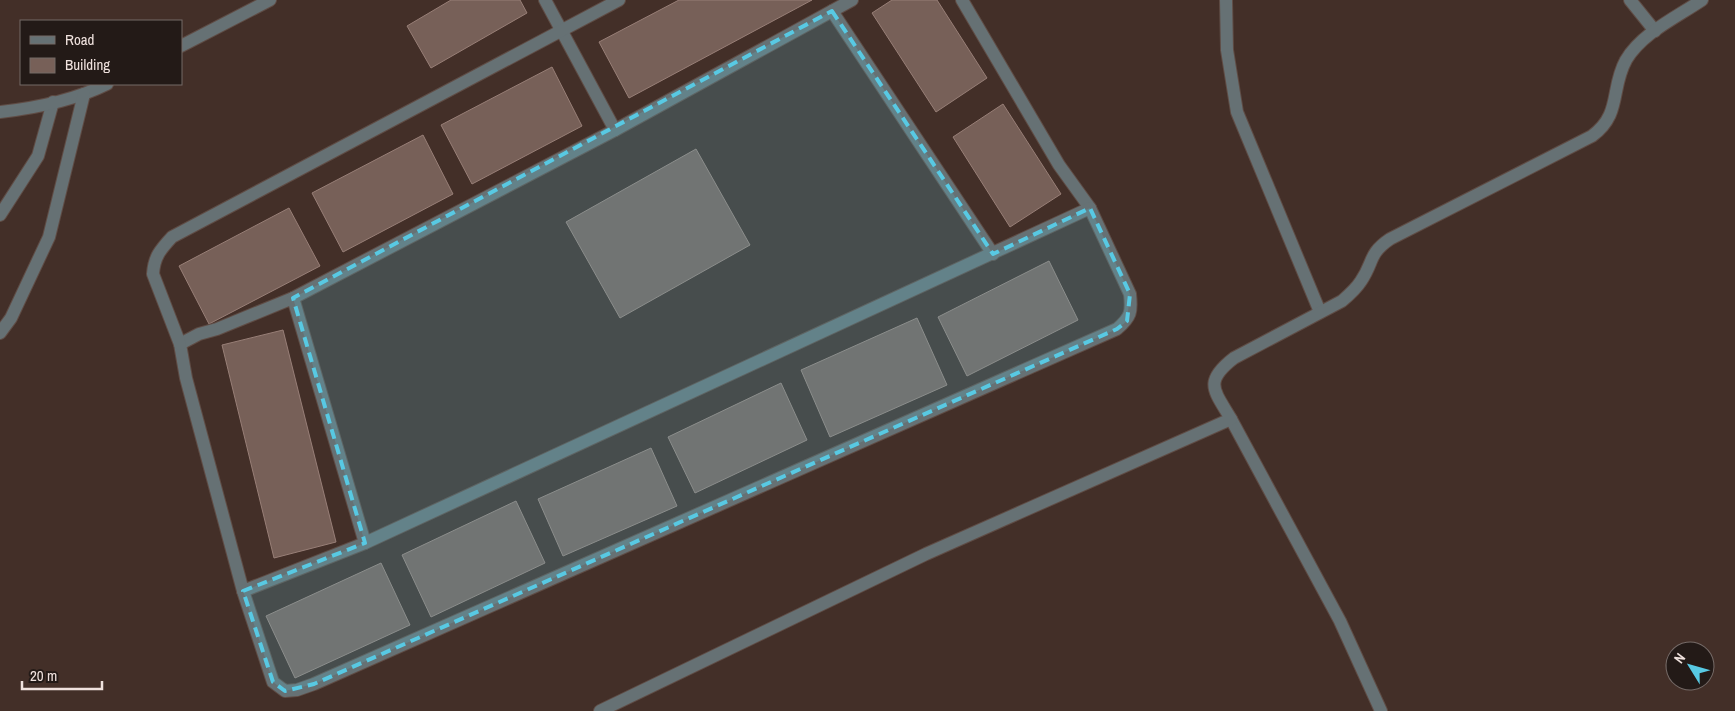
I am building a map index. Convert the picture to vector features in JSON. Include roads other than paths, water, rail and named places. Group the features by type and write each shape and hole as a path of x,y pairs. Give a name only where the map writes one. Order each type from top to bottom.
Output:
{"street":[{"path":"182,45 270,0"},
{"path":"545,0 615,130"},
{"path":"619,0 172,238 161,249 154,262 153,274 180,344 186,378 244,591 273,682 285,691 298,690 1117,329 1127,321 1131,307 1130,294 1090,208 1059,165 962,0"},
{"path":"180,344 200,334 293,298 615,130 852,0"},
{"path":"1226,0 1227,50 1237,112 1320,312"},
{"path":"1630,0 1654,31"},
{"path":"1381,711 1340,621 1215,392 1216,375 1234,358 1342,301 1362,280 1379,246 1601,129 1612,112 1618,77 1636,46 1654,31 1702,0"},
{"path":"832,11 993,254"},
{"path":"0,112 23,110 84,94 105,85"},
{"path":"0,334 11,318 49,237 84,94"},
{"path":"0,215 38,156 52,102"},
{"path":"244,591 365,543 1090,208"},
{"path":"293,298 365,543"},
{"path":"600,711 926,554 1231,419"}]}
